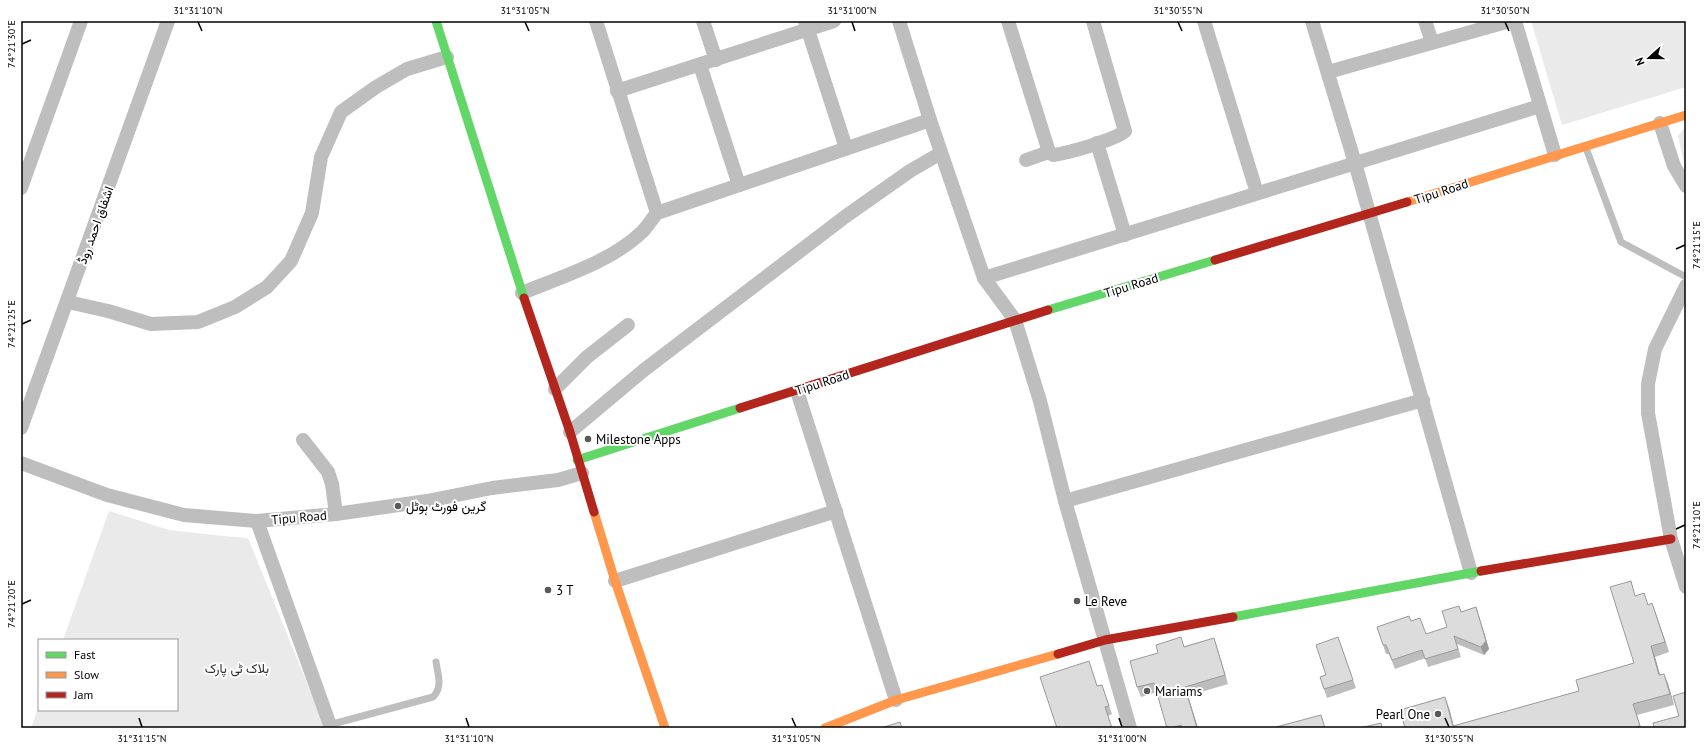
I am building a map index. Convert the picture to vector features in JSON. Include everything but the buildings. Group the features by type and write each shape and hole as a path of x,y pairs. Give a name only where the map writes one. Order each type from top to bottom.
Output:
{"street":[{"path":"21,188 81,21"},
{"name":"اشفاق احمد روڈ","path":"21,428 68,302 168,21"},
{"path":"436,21 522,293 570,432 577,460 615,581 664,728"},
{"path":"596,21 657,213"},
{"path":"703,21 716,60"},
{"path":"618,91 716,60 806,25 834,21"},
{"path":"899,21 930,120 984,278 1015,320 1040,401 1065,501 1130,728"},
{"path":"1008,21 1049,152 1053,155 1097,143 1125,131 1093,21"},
{"path":"1204,21 1258,193"},
{"path":"1312,21 1355,163 1471,573"},
{"path":"1425,21 1432,42"},
{"path":"1328,72 1510,21"},
{"path":"1515,21 1555,155"},
{"path":"806,25 846,148"},
{"path":"68,302 108,311 151,324 198,322 235,306 267,287 291,261 312,213 321,157 341,112 376,87 407,69 447,57"},
{"path":"700,65 739,185"},
{"path":"984,278 1540,106"},
{"name":"Tipu Road","path":"577,460 797,391 1015,320 1369,214 1686,115"},
{"path":"522,293 588,266 620,250 643,232 657,213 930,120"},
{"path":"1660,123 1674,166 1686,186"},
{"path":"1097,143 1125,235"},
{"path":"1026,160 1049,152"},
{"path":"570,432 644,370 846,216 910,171 941,153"},
{"path":"1686,286 1655,349 1648,384 1648,413 1671,539 1686,587"},
{"path":"555,389 586,358 628,325"},
{"path":"797,391 896,700"},
{"path":"1065,501 1423,400"},
{"path":"302,440 328,472 332,484 336,514"},
{"name":"Tipu Road","path":"21,463 107,495 184,515 257,521 336,514 492,488 558,480 582,473"},
{"path":"615,581 836,511"},
{"path":"257,521 330,726"},
{"path":"825,728 896,700 1105,640 1471,573 1671,539"}],"lane":[{"path":"1585,146 1621,242 1686,277"},
{"path":"330,726 433,697 439,691 440,684 436,662"}],"green space":[{"path":"1531,21 1686,21 1686,87 1562,125"},
{"path":"1686,126 1686,166 1678,136"},
{"name":"بلاک ٹی پارک","path":"109,511 169,530 248,538 325,728 31,728 38,709 38,711 178,711 178,639 63,639"}],"traffic: fast":[{"path":"436,21 524,298"},
{"path":"1048,310 1215,260"},
{"path":"577,460 740,408"},
{"path":"1233,617 1481,571"}],"traffic: slow":[{"path":"1407,202 1686,115"},
{"path":"594,512 615,581 665,728"},
{"path":"825,728 896,700 1058,654"}],"traffic: jam":[{"path":"1215,260 1407,202"},
{"path":"524,298 570,432 594,512"},
{"path":"740,408 1048,310"},
{"path":"1481,571 1671,539"},
{"path":"1058,654 1105,640 1233,617"}],"place":[{"name":"Milestone Apps","path":"588,439"},
{"name":"گرین فورٹ ہوٹل","path":"398,506"},
{"name":"3 T","path":"548,590"},
{"name":"Le Reve","path":"1077,601"},
{"name":"Mariams","path":"1147,691"},
{"name":"Pearl One","path":"1438,714"}]}
